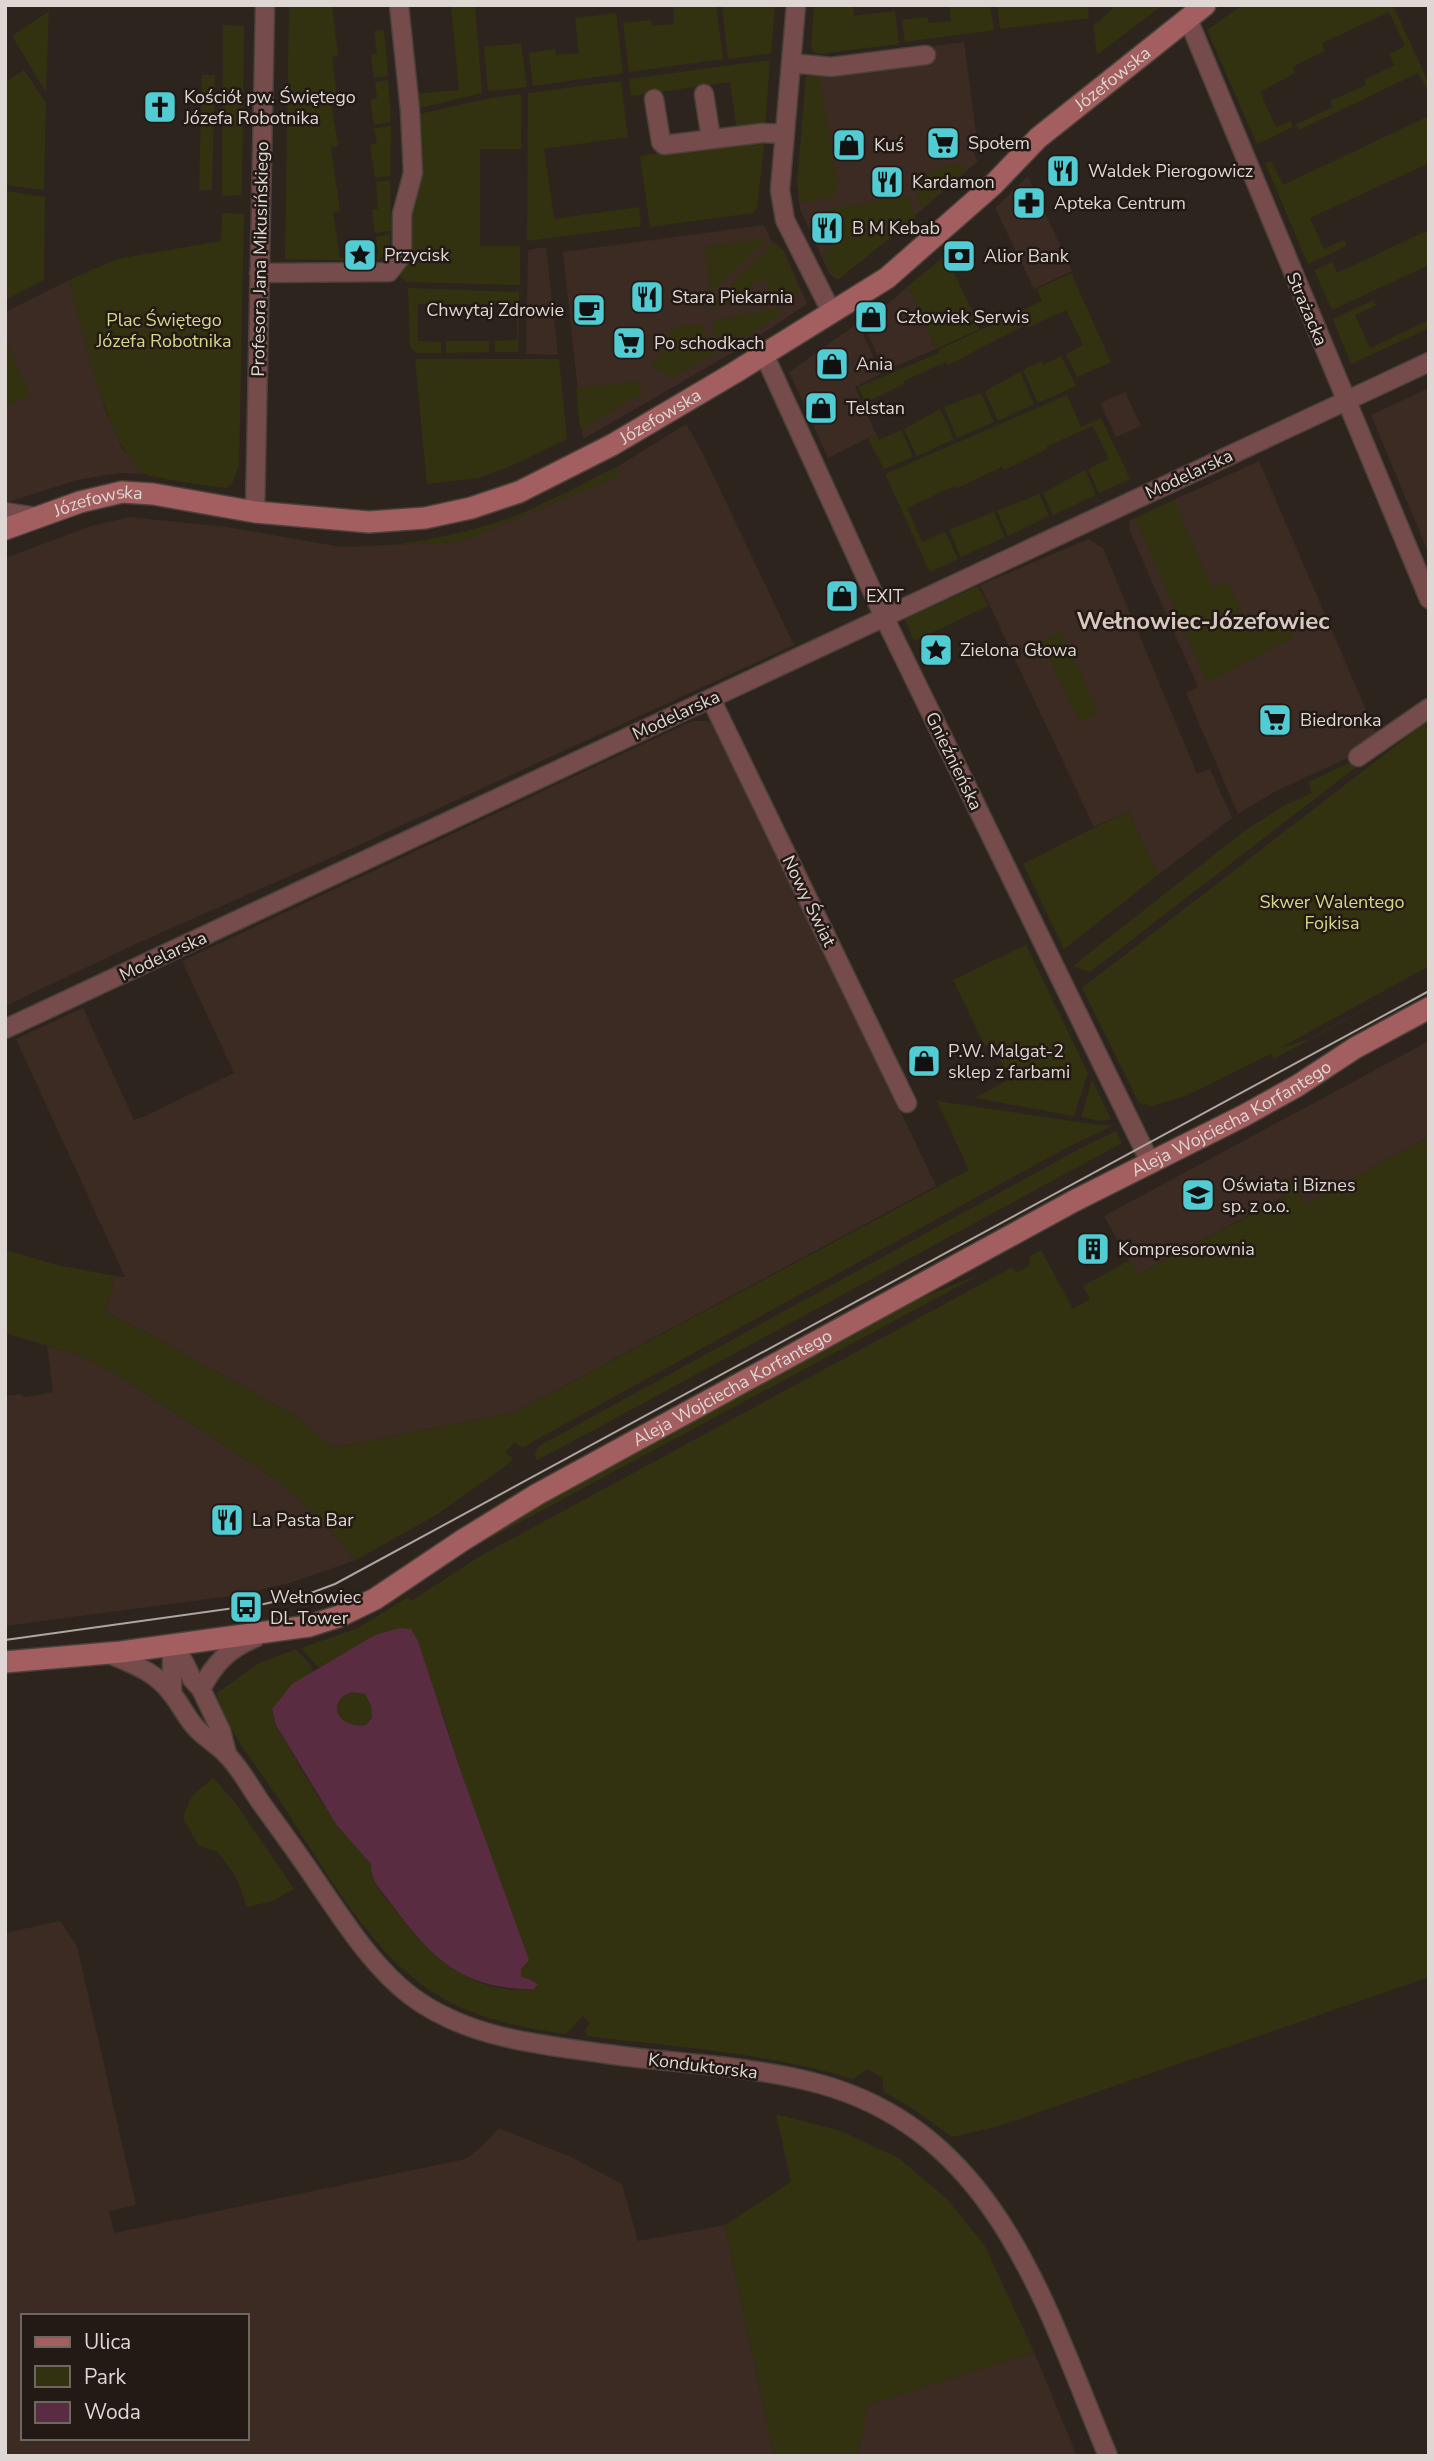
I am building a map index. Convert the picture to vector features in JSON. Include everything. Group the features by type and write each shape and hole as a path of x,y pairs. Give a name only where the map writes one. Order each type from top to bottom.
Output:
{"main road":[{"name":"Józefowska","path":"5,529 80,502 122,492 153,494 255,512 369,522 425,518 471,508 519,492 612,445 887,278 994,184 1038,138 1205,5"},
{"name":"Aleja Wojciecha Korfantego","path":"5,1662 109,1654 266,1634 340,1616 375,1599 463,1539 536,1494 1063,1207 1245,1115 1297,1086 1355,1048 1429,1008"}],"street":[{"name":"Profesora Jana Mikusińskiego","path":"255,512 265,5"},
{"path":"259,273 389,272 402,255 402,214 413,173 410,110 399,5"},
{"path":"796,5 780,190 785,220 832,313"},
{"name":"Strażacka","path":"1188,19 1429,598"},
{"path":"791,63 831,67 926,55"},
{"path":"704,94 710,139"},
{"path":"654,99 660,142 664,145 762,133 785,134"},
{"name":"Gnieźnieńska","path":"764,355 884,618 1151,1164"},
{"name":"Modelarska","path":"5,1029 1429,362"},
{"path":"5,512 37,517"},
{"name":"Nowy Świat","path":"711,699 907,1103"},
{"path":"1358,757 1429,708"},
{"path":"201,1689 210,1672 238,1644 266,1634"},
{"path":"172,1646 172,1693"},
{"name":"Konduktorska","path":"172,1646 201,1689 221,1731 227,1754"},
{"name":"Konduktorska","path":"109,1654 155,1676 172,1693 188,1719 227,1754 342,1919 378,1965 403,1990 447,2019 476,2031 513,2040 819,2083 856,2096 922,2133 968,2177 1012,2237 1034,2278 1108,2456"}],"shaded area":[{"path":"964,42 976,133 974,155 978,161 836,279 829,273 800,209 798,196 811,59 821,61"},
{"path":"1028,176 1072,271 1034,289 995,208"},
{"path":"764,225 772,242 784,251 807,304 744,346 583,439 563,252"},
{"path":"546,247 558,355 526,354 528,250"},
{"path":"69,280 105,409 123,450 146,474 120,473 77,480 5,503 5,312"},
{"path":"908,286 936,349 884,371 862,320 889,303"},
{"path":"858,323 881,374 855,387 876,434 828,458 789,372"},
{"path":"1429,388 1429,554 1371,415"},
{"path":"1125,392 1141,426 1116,437 1100,403"},
{"path":"686,424 794,645 5,1006 5,558 91,526 129,517 227,527 342,547 460,542 620,475 617,467"},
{"path":"1259,461 1379,740 1359,753 1274,792 1238,814 1186,693 1198,687 1129,529 1130,520"},
{"path":"1088,539 1103,548 1197,774 1210,769 1232,818 1158,875 1128,811 1094,827 980,585"},
{"path":"692,721 706,721 717,725 936,1186 516,1412 332,1448 299,1418 105,1312 115,1276 125,1277 16,1039 83,1008 134,1120 143,1117 234,1073 182,961"},
{"path":"1429,1041 1429,1137 1305,1204 1290,1178 1285,1196 1137,1275 1104,1216"},
{"path":"47,1346 79,1355 115,1373 278,1481 320,1519 356,1560 290,1583 238,1595 5,1626 5,1396 20,1394 25,1397 53,1392"},
{"path":"60,1921 77,1946 136,2205 109,2211 114,2233 465,2159 499,2128 571,2157 622,2184 638,2241 725,2225 774,2456 5,2456 5,1933"},
{"path":"1034,2352 1077,2456 858,2456 867,2405"}],"green space":[{"path":"289,5 332,5 338,56 332,57 338,102 331,103 338,146 331,147 340,211 333,212 340,258 378,254 376,237 390,234 390,252 376,261 285,259"},
{"path":"451,5 475,5 482,93 415,109 413,94 459,90"},
{"path":"673,5 716,5 723,59 629,72 623,23 651,20 652,26 674,24"},
{"path":"722,5 775,5 771,53 728,59"},
{"path":"814,5 853,5 854,16 895,11 899,44 817,54 811,48"},
{"path":"949,5 990,5 994,30 905,42 902,20 927,17 929,23 951,21"},
{"path":"997,5 1088,5 1089,18 1000,29"},
{"path":"1115,5 1163,5 1097,55 1093,24 1099,22"},
{"path":"1242,5 1393,5 1429,84 1429,94 1418,73 1299,130 1296,124 1333,107 1330,101 1366,85 1364,80 1395,65 1389,54 1405,46 1389,12 1322,43 1325,51 1292,67 1295,73 1260,92 1276,127 1290,121 1293,127 1257,144 1207,30"},
{"path":"49,11 46,92 12,36"},
{"path":"616,13 623,73 533,86 529,53 555,49 556,55 579,53 575,18"},
{"path":"223,25 244,26 242,195 222,196"},
{"path":"384,30 388,76 374,78 371,55 377,54 374,31"},
{"path":"521,43 527,87 488,91 484,47"},
{"path":"770,60 765,129 737,132 730,82 631,96 629,79"},
{"path":"24,70 46,103 44,190 5,185 5,82"},
{"path":"202,75 215,75 212,190 199,190"},
{"path":"819,75 838,184 833,197 801,203 797,184 806,76"},
{"path":"388,80 391,122 374,125 370,100 377,98 375,82"},
{"path":"621,81 628,137 544,149 554,219 639,207 641,226 527,241 528,93"},
{"path":"521,94 521,149 480,149 480,246 520,246 520,285 407,282 393,272 415,115"},
{"path":"1429,116 1429,163 1310,218 1324,249 1344,240 1347,246 1308,264 1265,163 1271,161 1283,185"},
{"path":"391,126 390,176 375,178 370,145 377,143 374,128"},
{"path":"765,136 757,208 753,213 650,227 640,156"},
{"path":"956,164 966,169 922,208 917,190 919,183 930,172"},
{"path":"390,180 391,231 375,233 372,210 378,209 376,182"},
{"path":"5,191 45,197 44,280 5,300"},
{"path":"908,196 916,217 840,278 834,277 822,254 833,248 829,239 837,234 830,219 819,224 831,209"},
{"name":"Plac Świętego Józefa Robotnika","path":"222,213 244,214 239,465 232,484 226,488 152,476 132,461 108,415 69,280 117,259 221,241"},
{"path":"1429,230 1429,265 1332,310 1314,270 1332,262 1337,273"},
{"path":"769,238 710,293 705,246"},
{"path":"774,242 783,251 801,293 770,298 767,280 752,282 754,301 716,307 715,300"},
{"path":"946,255 980,329 936,349 908,286"},
{"path":"1071,273 1111,362 1077,377 1066,354 1083,345 1066,310 1029,327 1027,324 948,365 946,362 903,381 904,384 865,403 858,387 939,353 938,350 1042,301 1037,289"},
{"path":"408,288 519,292 518,352 495,352 494,341 517,340 517,304 418,304 418,341 441,342 441,353 417,353 410,347"},
{"path":"1373,300 1376,305 1355,315 1370,348 1429,320 1429,328 1351,364 1333,319"},
{"path":"778,308 780,315 723,349 712,327 716,320"},
{"path":"701,324 716,352 672,378 652,366 651,362 662,352 662,342 675,327"},
{"path":"5,337 30,396 5,406"},
{"path":"446,341 489,341 489,352 446,353"},
{"path":"1061,356 1076,386 1038,403 1023,370 1041,361 1043,365"},
{"path":"415,359 559,359 567,439 479,478 427,484"},
{"path":"1020,372 1034,404 998,421 985,391"},
{"path":"637,381 643,393 580,430 576,388"},
{"path":"981,393 994,422 957,438 944,407"},
{"path":"1067,395 1081,427 1101,418 1130,479 1099,493 1088,469 1109,459 1093,426 1047,446 1047,449 1004,470 1002,467 957,488 954,486 907,508 922,542 945,532 958,559 930,572 885,474"},
{"path":"940,409 954,439 917,456 904,429"},
{"path":"901,430 913,457 884,469 868,438 876,434 879,440"},
{"path":"617,467 621,475 460,542 393,545 445,536 513,517"},
{"path":"1085,470 1096,495 1053,515 1043,493"},
{"path":"1039,494 1049,516 1008,536 997,511"},
{"path":"1174,500 1212,588 1227,581 1252,634 1286,622 1294,637 1207,682 1135,518"},
{"path":"994,512 1005,537 961,557 949,530"},
{"path":"978,586 988,606 914,641 905,620 907,618"},
{"path":"1061,632 1099,713 1079,722 1041,641"},
{"name":"Skwer Walentego Fojkisa","path":"1429,720 1429,966 1280,1048 1307,1040 1429,975 1274,1059 1271,1054 1185,1096 1151,1106 1139,1103 1082,988"},
{"path":"1358,759 1360,764 1090,972 1073,966 1243,832 1283,806 1312,793 1308,782"},
{"path":"1128,811 1158,875 1064,949 1023,864"},
{"path":"1026,945 1088,1073 1074,1116 975,1098 1010,1079 991,1043 985,1046 953,980"},
{"path":"1092,1080 1111,1119 1101,1121 1081,1117"},
{"path":"937,1101 1098,1125 1114,1125 1064,1149 523,1447 514,1443 505,1453 513,1458 507,1465 436,1515 356,1560 320,1519 278,1481 115,1373 79,1355 5,1333 5,1250 57,1265 115,1276 105,1312 299,1418 332,1448 516,1412 969,1170"},
{"path":"1116,1131 1122,1143 579,1438 537,1460 534,1455 539,1446"},
{"path":"1429,1137 1429,1977 999,2126 952,2137 912,2108 884,2092 882,2077 867,2069 853,2079 755,2057 588,2036 585,2030 590,2024 583,2016 566,2034 549,2032 498,2021 449,2002 410,1975 367,1930 329,1877 226,1718 217,1693 259,1663 296,1649 313,1672 292,1684 272,1709 276,1725 327,1810 369,1862 380,1891 422,1942 455,1970 493,1987 514,1990 536,1988 538,1984 521,1978 521,1969 442,1711 320,1669 301,1648 358,1628 408,1597 411,1601 482,1555 1011,1268 1018,1272 1029,1266 1030,1256 1041,1250 1073,1309 1090,1299 1083,1286 1130,1260 1137,1275 1285,1197 1278,1183 1289,1177 1305,1204"},
{"path":"981,1274 459,1555 555,1497 920,1298"},
{"path":"352,1692 366,1694 371,1705 372,1718 366,1725 348,1723 338,1713 339,1702"},
{"path":"213,1778 234,1801 294,1889 272,1901 247,1907 236,1877 218,1852 198,1845 183,1818 191,1797"},
{"path":"776,2114 841,2131 900,2159 947,2199 985,2246 1034,2352 868,2405 858,2456 774,2456 725,2225 791,2182"}],"water":[{"path":"400,1628 411,1629 418,1641 462,1775 529,1960 521,1969 521,1977 538,1984 534,1989 488,1984 452,1968 436,1956 407,1925 378,1887 371,1864 336,1824 276,1725 272,1709 292,1684 375,1635","holes":["352,1692 365,1694 371,1705 372,1718 366,1725 356,1725 342,1719 337,1707 344,1696"]}],"tram line":[{"path":"5,1640 264,1604 308,1594 335,1584 1429,991"}],"place":[{"name":"Kościół pw. Świętego Józefa Robotnika","path":"160,107"},
{"name":"Społem","path":"943,143"},
{"name":"Kuś","path":"849,145"},
{"name":"Waldek Pierogowicz","path":"1063,171"},
{"name":"Kardamon","path":"887,182"},
{"name":"Apteka Centrum","path":"1029,203"},
{"name":"B M Kebab","path":"827,228"},
{"name":"Przycisk","path":"360,255"},
{"name":"Alior Bank","path":"959,256"},
{"name":"Stara Piekarnia","path":"647,297"},
{"name":"Chwytaj Zdrowie","path":"589,310"},
{"name":"Człowiek Serwis","path":"871,317"},
{"name":"Po schodkach","path":"629,343"},
{"name":"Ania","path":"832,364"},
{"name":"Telstan","path":"821,408"},
{"name":"EXIT","path":"842,596"},
{"name":"Zielona Głowa","path":"936,650"},
{"name":"Biedronka","path":"1275,720"},
{"name":"P.W. Malgat-2 sklep z farbami","path":"924,1061"},
{"name":"Oświata i Biznes sp. z o.o.","path":"1198,1195"},
{"name":"Kompresorownia","path":"1093,1249"},
{"name":"La Pasta Bar","path":"227,1520"},
{"name":"Wełnowiec DL Tower","path":"246,1607"}],"district":[{"name":"Wełnowiec-Józefowiec","path":"1203,621"}]}
